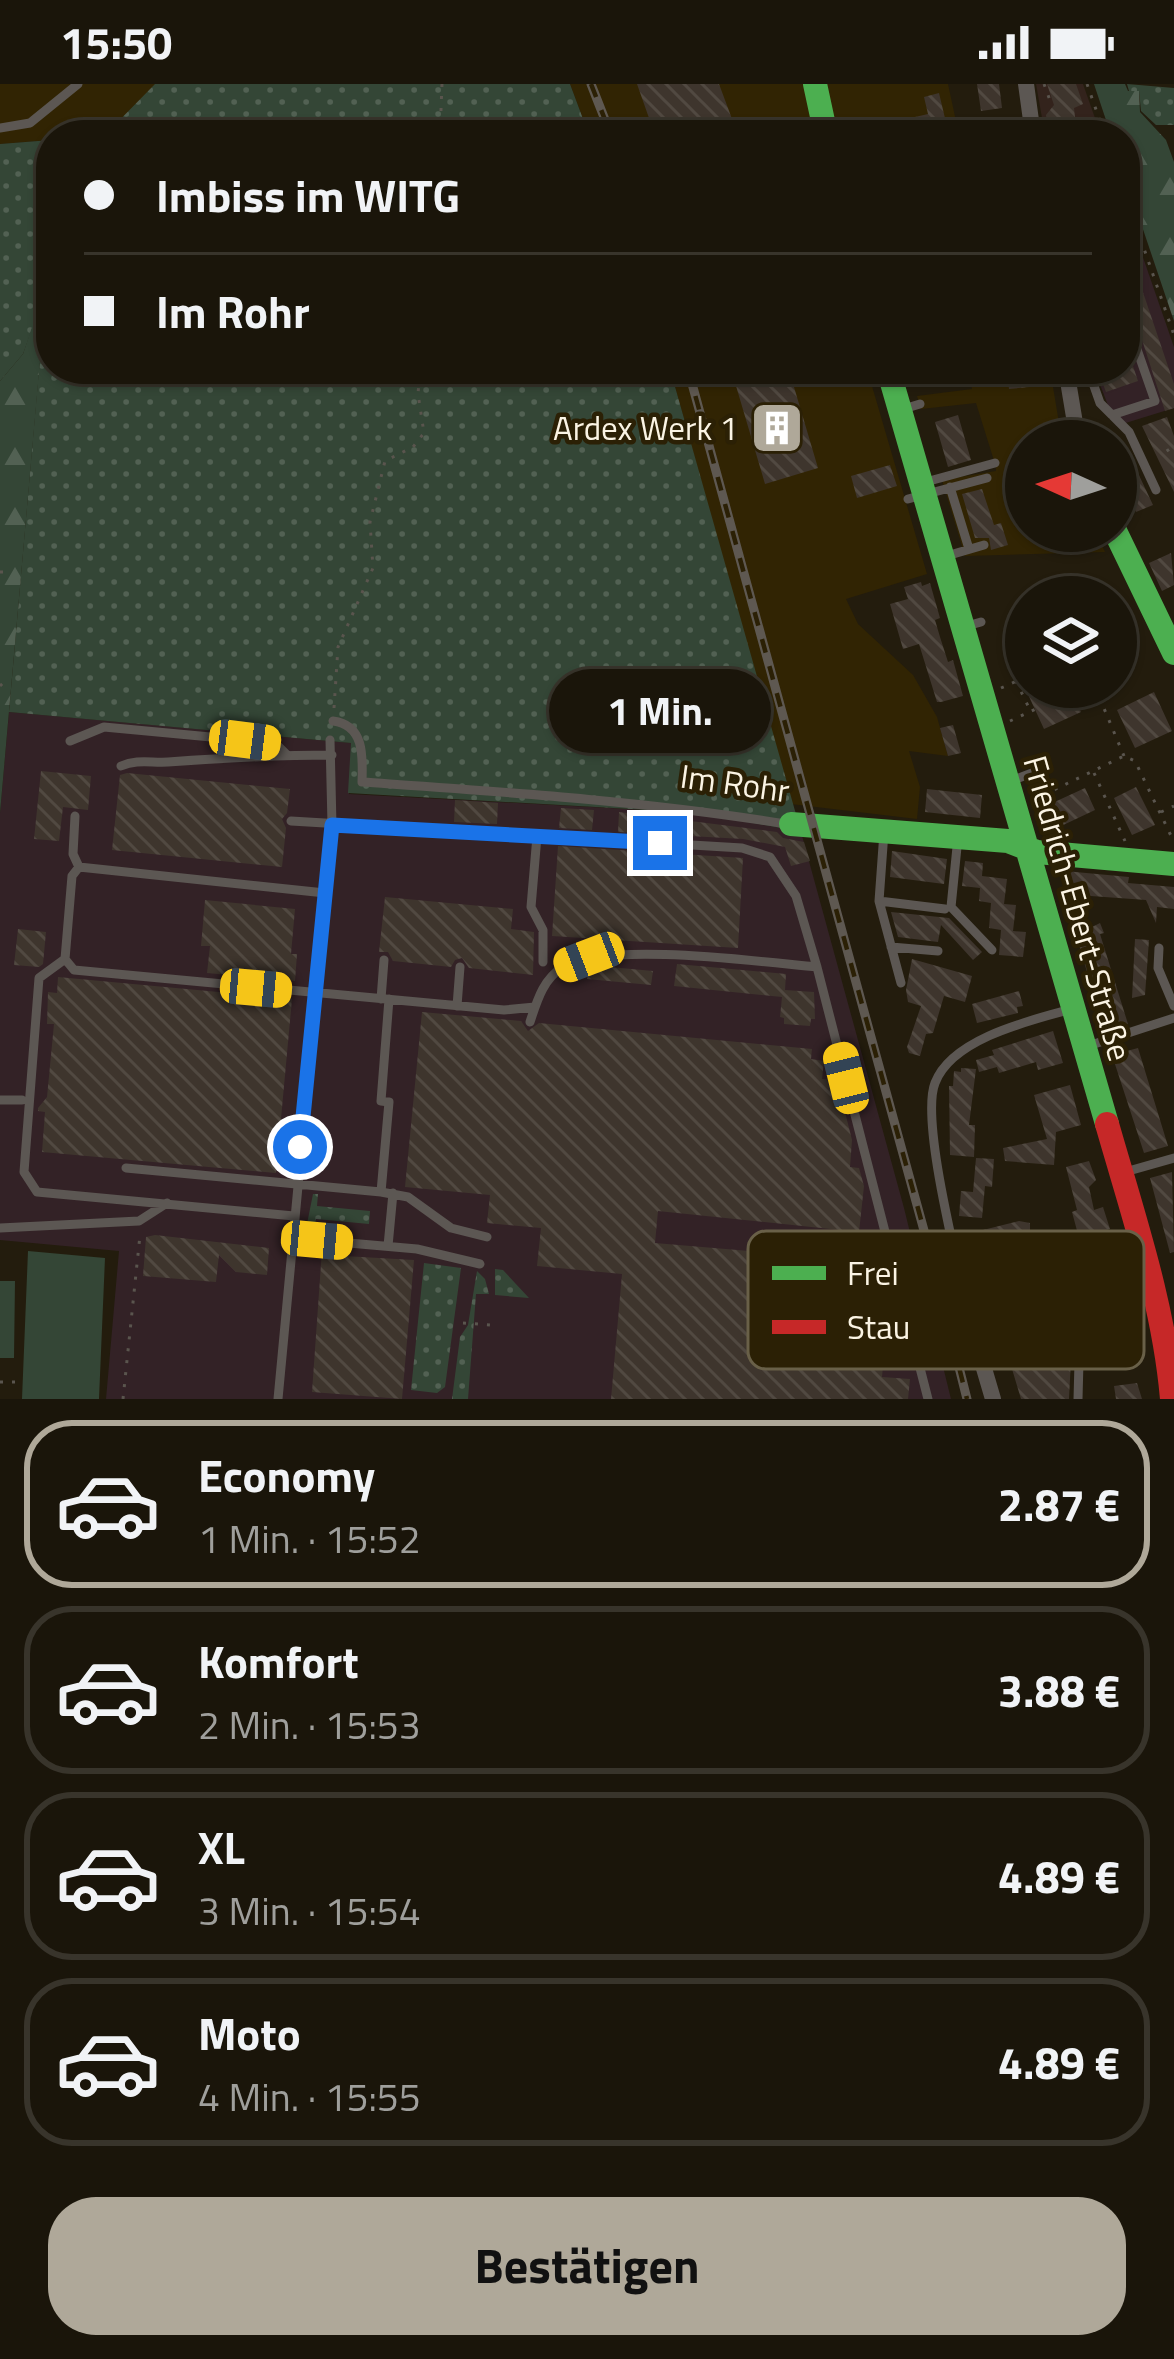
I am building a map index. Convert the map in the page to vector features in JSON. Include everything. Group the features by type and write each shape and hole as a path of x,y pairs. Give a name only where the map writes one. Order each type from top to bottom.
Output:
{"street":[{"path":"815,84 823,120"},
{"path":"1026,84 1031,120"},
{"name":"Friedrich-Ebert-Straße","path":"897,384 910,407 918,492 972,625 993,730 1020,777 1016,808 1137,1231"},
{"path":"1068,384 1074,420"},
{"path":"1125,552 1174,653"},
{"name":"Im Rohr","path":"791,824 1008,841 1037,852 1174,864"},
{"name":"Friedrich-Ebert-Straße","path":"1144,1257 1172,1387"},
{"path":"984,1369 993,1399"}],"lane":[{"path":"0,128 31,123 79,84"},
{"path":"1112,415 1155,401 1140,356"},
{"path":"1093,384 1100,403 1130,432 1156,490"},
{"path":"918,492 995,463"},
{"path":"918,492 987,478"},
{"path":"950,487 969,549"},
{"path":"943,557 984,545"},
{"name":"Im Rohr","path":"333,721 354,730 364,753 362,782 562,796 791,824"},
{"path":"70,741 104,728 275,743 287,755"},
{"path":"278,1399 332,825 330,740"},
{"path":"121,766 135,760 332,755"},
{"path":"75,816 73,854 79,867"},
{"name":"Im Rohr","path":"291,821 742,848 770,857 796,896 817,967"},
{"path":"884,832 879,901 901,983"},
{"path":"537,836 531,907 543,930 543,962"},
{"path":"958,837 951,907 992,950"},
{"path":"79,867 325,893"},
{"path":"79,867 72,876 65,959 74,970 504,1010 535,1007"},
{"path":"879,901 945,909"},
{"path":"891,946 938,951"},
{"path":"1159,948 1158,968 1174,1006"},
{"path":"530,1022 539,993 560,968 589,957 817,967 885,1231"},
{"path":"65,959 39,978 24,1172 37,1192 294,1216"},
{"path":"384,960 381,1101 389,1102 388,1246"},
{"path":"457,1006 460,968"},
{"path":"951,1231 935,1154 935,1083 951,1062 993,1033 1072,1009"},
{"path":"1083,1047 1174,1018"},
{"path":"0,1100 22,1100"},
{"path":"1120,1173 1174,1158"},
{"path":"125,1168 387,1193 430,1209 451,1228 488,1238"},
{"path":"0,1228 139,1221 167,1203"},
{"path":"292,1238 388,1246 480,1264"},
{"path":"920,1369 928,1399"},
{"path":"1078,1399 1079,1369"}],"path":[{"path":"441,120 442,84"},
{"path":"1044,84 1052,106"},
{"path":"1088,84 1100,120"},
{"path":"1140,237 1174,334"},
{"path":"333,721 338,646 373,568 370,522 385,461 413,447 424,433 419,384"},
{"path":"983,697 1005,687"},
{"path":"993,730 1031,708"},
{"path":"1105,708 1124,756 1135,761 1174,842"},
{"path":"1116,733 1127,728"},
{"path":"1016,808 1124,756"},
{"path":"1093,771 1128,847 1129,860"},
{"path":"1160,813 1174,806"},
{"path":"123,1399 141,1240 139,1221"},
{"path":"463,1323 491,1325"},
{"path":"0,1382 24,1382"}],"shaded area":[{"path":"0,84 157,84 120,120 36,120 36,141 0,144"},
{"path":"570,84 948,84 956,120 583,120"},
{"path":"1036,84 1083,84 1096,120 1042,120"},
{"path":"1140,249 1174,347 1174,408 1135,420 1114,420 1100,384 1140,384"},
{"path":"674,384 871,384 927,574 846,599 858,624 913,675 937,717 948,756 909,751 920,787 917,819 791,804"},
{"path":"971,384 1052,384 1058,420 1005,420 1005,552 1105,552 965,556 942,480 996,471 996,467 976,403 921,409 917,396 972,389"},
{"path":"9,712 352,743 349,794 701,813 801,832 910,1231 748,1231 748,1369 944,1369 951,1399 106,1399 119,1251 0,1240 0,813"}],"green space":[{"path":"155,84 570,84 583,120 120,120"},
{"path":"1094,84 1125,84 1128,91 1139,91 1140,112 1166,140 1174,162 1174,321 1140,220 1140,120 1106,120"},
{"path":"1127,84 1174,88 1174,125 1156,125 1141,111 1139,91 1129,91"},
{"path":"36,141 36,318 23,354 0,381 0,144"},
{"path":"36,315 38,384 0,813 0,381 23,354"},
{"path":"38,384 674,384 801,832 701,813 348,793 351,743 9,712"},
{"path":"313,1194 318,1194 317,1206 370,1211 369,1224 316,1219 314,1230 306,1229"},
{"path":"28,1251 105,1258 99,1399 22,1399"},
{"path":"424,1263 461,1268 445,1387 437,1393 411,1390"},
{"path":"495,1269 503,1270 529,1298 495,1295"},
{"path":"477,1271 489,1294 476,1294 468,1399 452,1399 460,1337 468,1325"},
{"path":"0,1281 15,1281 14,1358 0,1358"}],"building":[{"path":"637,84 719,84 732,120 650,120"},
{"path":"977,84 999,84 1002,108 981,111"},
{"path":"1047,84 1076,84 1083,104 1074,108 1075,120 1047,120 1054,105"},
{"path":"939,93 945,120 902,120 928,114 924,97"},
{"path":"1140,283 1174,384 1174,408 1165,411 1140,334"},
{"name":"Ardex Werk 1","path":"735,384 804,384 794,387 818,468 765,484"},
{"path":"1008,384 1040,384 1040,386 1009,389"},
{"path":"1103,384 1129,384 1106,392"},
{"path":"958,415 971,460 948,467 935,422"},
{"path":"1167,417 1174,436 1174,492 1142,426"},
{"path":"890,465 897,486 857,498 851,476"},
{"path":"1137,471 1153,505 1137,512"},
{"path":"982,489 994,525 1001,523 1005,546 991,550 989,538 975,538 962,494"},
{"path":"1171,553 1174,585 1162,591 1149,563"},
{"path":"921,582 922,586 930,583 940,618 935,620 963,696 941,702 937,702 919,644 903,649 890,604 908,599 904,587"},
{"path":"1154,692 1172,731 1135,748 1117,710 1137,708 1137,700"},
{"path":"1034,708 1079,708 1081,712 1044,729"},
{"path":"953,725 961,753 948,756 940,728"},
{"path":"41,771 91,776 88,810 63,807 59,841 34,839"},
{"path":"120,775 290,789 282,819 286,828 282,867 112,850"},
{"path":"1136,787 1155,825 1132,835 1114,798"},
{"path":"1085,788 1095,810 1059,827 1048,805"},
{"path":"927,789 982,795 980,818 925,812"},
{"path":"455,800 498,803 497,824 454,822"},
{"path":"561,808 594,810 592,830 559,828"},
{"path":"619,812 777,832 804,842 810,861 791,866 785,847 743,839 618,832"},
{"path":"558,846 743,858 738,948 552,936"},
{"path":"892,851 947,859 944,884 890,877"},
{"path":"965,861 983,863 982,876 1007,879 1004,904 1016,905 1013,931 1026,932 1023,957 999,955 1001,930 989,928 991,903 979,901 980,888 962,886"},
{"path":"1065,871 1174,887 1174,909 1157,907 1156,923 1146,900 1063,894"},
{"path":"385,897 513,909 511,929 534,932 533,975 469,968 462,958 451,967 393,961 388,952 379,952"},
{"path":"205,900 295,909 291,954 297,954 295,981 207,973 210,946 201,946"},
{"path":"891,912 949,918 982,952 973,960 941,925 938,942 898,937"},
{"path":"1100,923 1128,1024 1104,1029 1076,935"},
{"path":"18,929 46,932 39,967 14,965"},
{"path":"1135,939 1149,940 1145,995 1132,998"},
{"path":"912,959 972,976 965,1002 944,996 920,1056 909,1053 907,1047 921,1006 908,1002"},
{"path":"677,964 786,974 785,990 814,992 815,1019 810,1026 784,1024 782,997 674,986"},
{"path":"589,968 653,971 651,985 587,979"},
{"path":"58,977 292,999 276,1173 42,1152 45,1112 38,1108 47,1097 54,1024 47,1024 48,992 57,993"},
{"path":"1019,991 1023,1006 1017,1007 1018,1013 977,1023 972,1004"},
{"path":"422,1012 521,1021 528,1031 539,1023 812,1049 811,1059 824,1061 822,1079 837,1080 852,1140 850,1167 859,1168 864,1186 859,1231 658,1211 655,1243 748,1251 748,1369 883,1369 882,1377 910,1379 908,1399 611,1399 622,1274 537,1266 541,1228 487,1223 490,1195 405,1187"},
{"path":"1053,1031 1063,1063 1038,1070 1036,1062 999,1073 997,1067 979,1072 976,1060 994,1055 992,1050"},
{"path":"1138,1048 1168,1146 1144,1153 1112,1055"},
{"path":"961,1068 976,1069 969,1125 975,1125 974,1157 950,1155 949,1086 953,1086 954,1071 961,1072"},
{"path":"1070,1085 1081,1125 1056,1132 1054,1165 1005,1161 1003,1148 1047,1139 1034,1095"},
{"path":"976,1158 994,1159 992,1187 985,1186 982,1218 959,1216 961,1191 973,1192"},
{"path":"1089,1161 1096,1180 1089,1187 1094,1210 1103,1207 1110,1229 1077,1231 1066,1167"},
{"path":"1172,1172 1174,1252 1170,1253 1150,1178"},
{"path":"1019,1221 1030,1223 1030,1230 1035,1231 979,1231"},
{"path":"146,1237 269,1248 267,1275 236,1272 219,1255 216,1282 143,1276"},
{"path":"322,1250 414,1260 402,1399 312,1392"},
{"path":"1012,1369 1070,1369 1069,1399 1021,1399"},
{"path":"1137,1383 1142,1399 1116,1399 1114,1386"}],"railway":[{"path":"591,84 605,120"},
{"path":"692,384 924,1231"},
{"path":"959,1369 967,1399"}],"traffic: fast":[{"path":"815,84 823,120"},
{"path":"892,384 1107,1124"},
{"path":"1125,552 1174,653"},
{"path":"791,824 1008,841 1037,852 1174,864"}],"traffic: jam":[{"path":"1107,1124 1138,1231"},
{"path":"1144,1253 1172,1399"}],"place":[{"name":"Ardex Werk 1","path":"777,428"}],"route":[{"path":"300,1147 332,825 660,843"}]}
